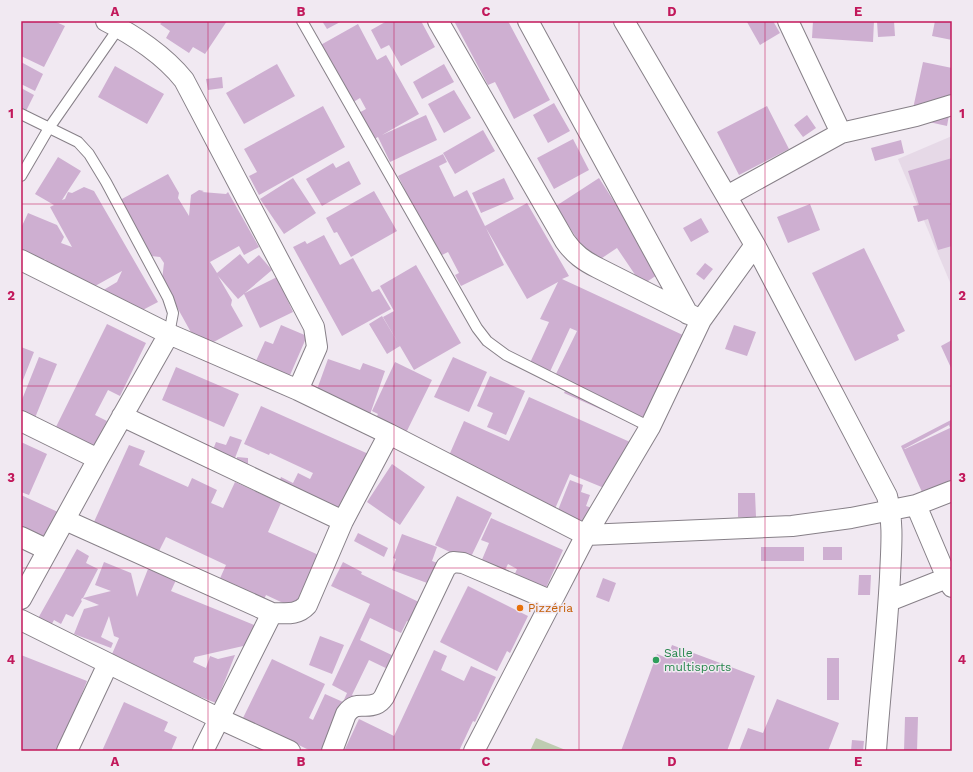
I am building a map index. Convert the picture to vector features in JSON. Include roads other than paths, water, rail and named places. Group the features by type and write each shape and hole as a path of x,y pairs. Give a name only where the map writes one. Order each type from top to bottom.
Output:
{"street":[{"path":"438,21 565,241 575,253 582,259 598,268 694,317"},
{"path":"528,21 694,317"},
{"path":"624,21 755,245 887,496 891,510 892,525 889,601 876,751"},
{"path":"788,21 841,133"},
{"path":"116,23 162,57 184,80 314,327 317,346 298,390"},
{"path":"727,196 841,133 916,116 952,105"},
{"path":"474,751 586,535 650,427 694,317 755,245"},
{"path":"21,260 168,334 298,390 389,434 586,535 792,526 851,518 916,505 952,491"},
{"path":"21,599 168,334"},
{"path":"122,416 343,521"},
{"path":"21,421 98,459"},
{"path":"65,520 272,613 294,613 304,609 307,605 343,521 389,434"},
{"path":"889,601 950,582 916,505"},
{"path":"21,537 48,550"},
{"path":"332,751 349,710 355,706 376,704 384,698 446,567 453,562 463,563 552,601"},
{"path":"203,751 272,613"},
{"path":"21,620 220,719 290,751"},
{"path":"68,751 108,664"}],"lane":[{"path":"302,21 477,328 487,341 506,355 650,427"},
{"path":"21,176 49,128 116,23"},
{"path":"21,114 78,142 89,154 106,182 168,298 173,313 168,334"}],"place":[{"name":"Pizzéria","path":"520,608"},
{"name":"Salle multisports","path":"656,660"}]}
